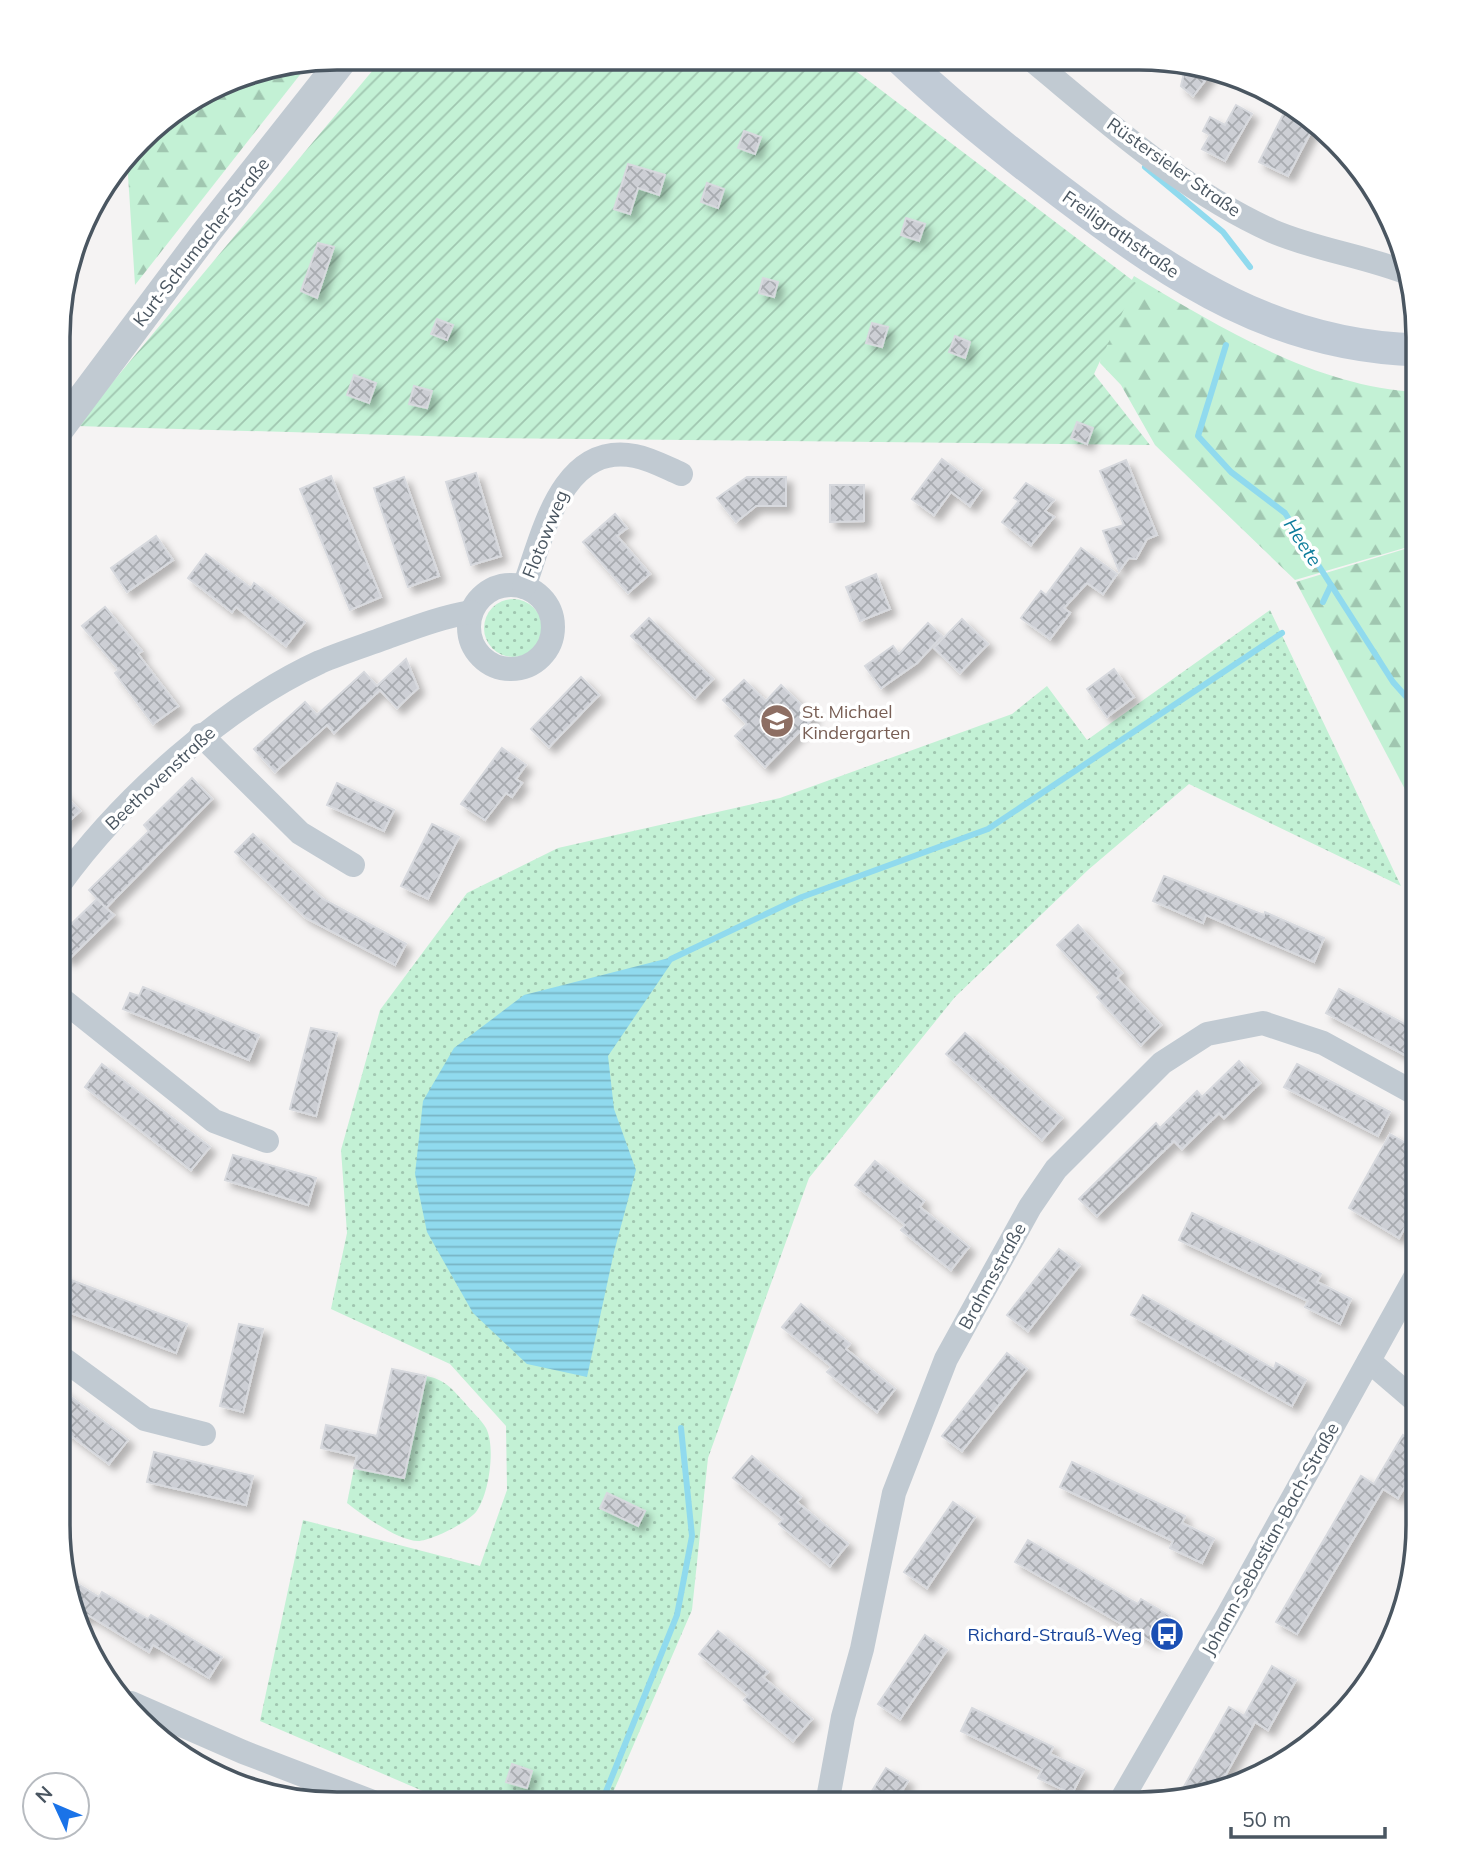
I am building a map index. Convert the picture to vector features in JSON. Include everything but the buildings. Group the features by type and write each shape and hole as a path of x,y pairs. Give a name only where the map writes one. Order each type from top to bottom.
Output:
{"main road":[{"name":"Freiligrathstraße","path":"913,70 998,146 1144,254 1230,306 1283,325 1339,340 1406,348"}],"street":[{"name":"Kurt-Schumacher-Straße","path":"70,415 205,234 334,70"},
{"name":"Rüstersieler Straße","path":"1044,70 1146,152 1218,202 1272,231 1397,270"},
{"name":"Flotowweg","path":"524,587 555,502 568,480 583,467 609,456 636,456 681,474"},
{"path":"499,586 524,587 546,603 554,629 545,652 526,667 500,669 476,653 470,640 471,612 477,600 499,586"},
{"name":"Beethovenstraße","path":"70,871 84,851 201,735 270,690 320,663 444,616 471,612"},
{"path":"201,735 300,833 353,865"},
{"path":"70,1006 214,1121 267,1141"},
{"name":"Brahmsstraße","path":"829,1792 843,1717 861,1652 894,1493 946,1359 1030,1207 1056,1169 1161,1063 1207,1034 1263,1023 1323,1043 1406,1088"},
{"name":"Johann-Sebastian-Bach-Straße","path":"1126,1792 1406,1294"},
{"path":"1369,1361 1406,1393"},
{"path":"70,1364 145,1419 204,1434"},
{"path":"142,1708 344,1792"}],"green space":[{"path":"373,70 855,70 1136,283 1094,374 1150,445 495,438 76,426"},
{"path":"302,72 135,285 128,171 161,136 204,106 251,84"},
{"path":"1134,276 1270,352 1343,379 1406,391 1406,548 1295,580 1155,445 1121,385 1100,363 1102,336"},
{"path":"1406,549 1406,791 1296,582"},
{"path":"513,599 524,601 537,612 542,628 540,639 529,652 513,657 502,655 489,644 484,628 486,617 497,604"},
{"path":"1270,610 1401,886 1189,784 1088,870 955,997 809,1178 708,1458 692,1610 613,1792 425,1792 260,1721 303,1520 480,1566 507,1490 506,1426 450,1364 331,1309 347,1233 341,1150 380,1010 467,893 558,848 780,798 1012,714 1047,686 1087,740"},
{"path":"426,1376 448,1386 481,1421 489,1436 491,1458 488,1483 476,1512 449,1530 418,1541 391,1532 347,1503 354,1468 404,1478"}],"water":[{"path":"669,958 672,962 608,1056 614,1109 636,1170 614,1252 587,1377 527,1364 473,1313 427,1232 415,1174 423,1101 454,1048 524,995"}],"waterway":[{"name":"Heete","path":"1145,167 1223,232 1250,267"},
{"name":"Heete","path":"1226,345 1198,436 1231,472 1285,513 1393,682 1406,697"},
{"path":"1323,602 1331,585"},
{"path":"671,959 802,897 988,829 1282,633"},
{"path":"606,1792 677,1615 692,1536 681,1428"}],"place":[{"name":"St. Michael Kindergarten","path":"777,721"},
{"name":"Richard-Strauß-Weg","path":"1167,1634"}]}
